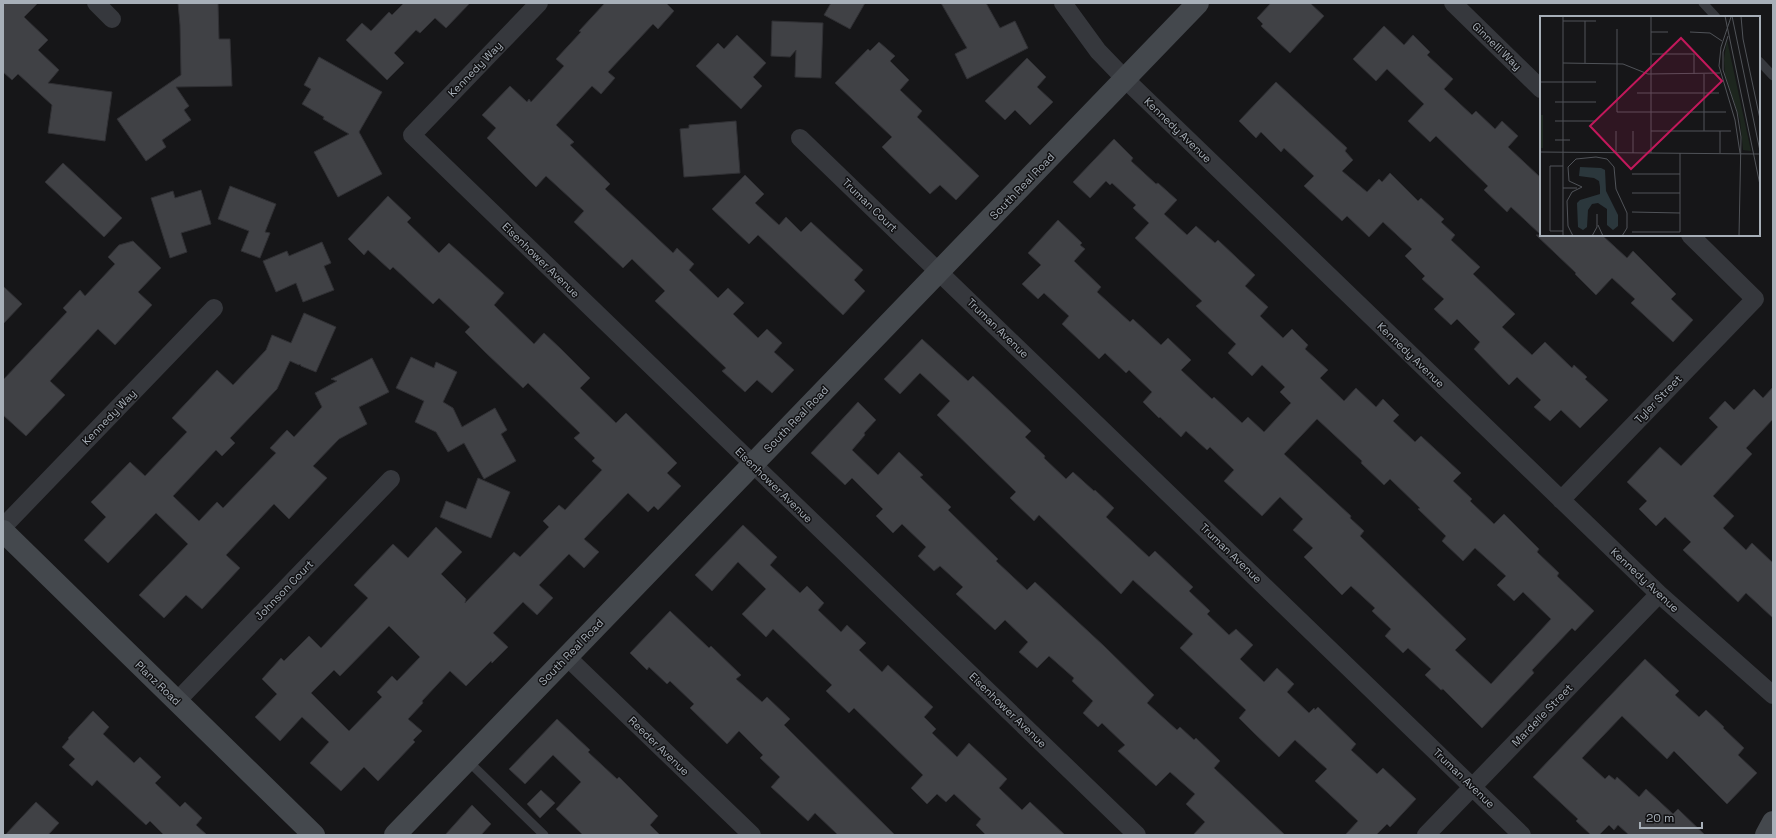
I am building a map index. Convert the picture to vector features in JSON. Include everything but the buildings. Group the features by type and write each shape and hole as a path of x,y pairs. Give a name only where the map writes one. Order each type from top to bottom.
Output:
{"street":[{"path":"96,3 112,18"},
{"name":"Kennedy Way","path":"412,135 539,3"},
{"name":"Kennedy Avenue","path":"1063,3 1098,51 1125,79 1659,594 1773,695"},
{"name":"South Real Road","path":"395,835 1198,3"},
{"name":"Ginnelli Way","path":"1453,3 1540,88"},
{"name":"Eisenhower Avenue","path":"412,135 1137,835"},
{"name":"Truman Court","path":"800,138 939,272"},
{"name":"Tyler Street","path":"1561,500 1755,299 1691,236"},
{"name":"Truman Avenue","path":"939,272 1522,835"},
{"name":"Kennedy Way","path":"3,527 214,308"},
{"name":"Johnson Court","path":"177,701 391,479"},
{"name":"Planz Road","path":"3,531 314,835"},
{"name":"Mardelle Street","path":"1426,835 1659,594"},
{"name":"Reeder Avenue","path":"567,657 752,835"},
{"path":"1766,835 1773,822"}],"lane":[{"path":"1703,3 1715,16"},
{"path":"1760,62 1773,76"},
{"path":"467,760 544,835"}]}
